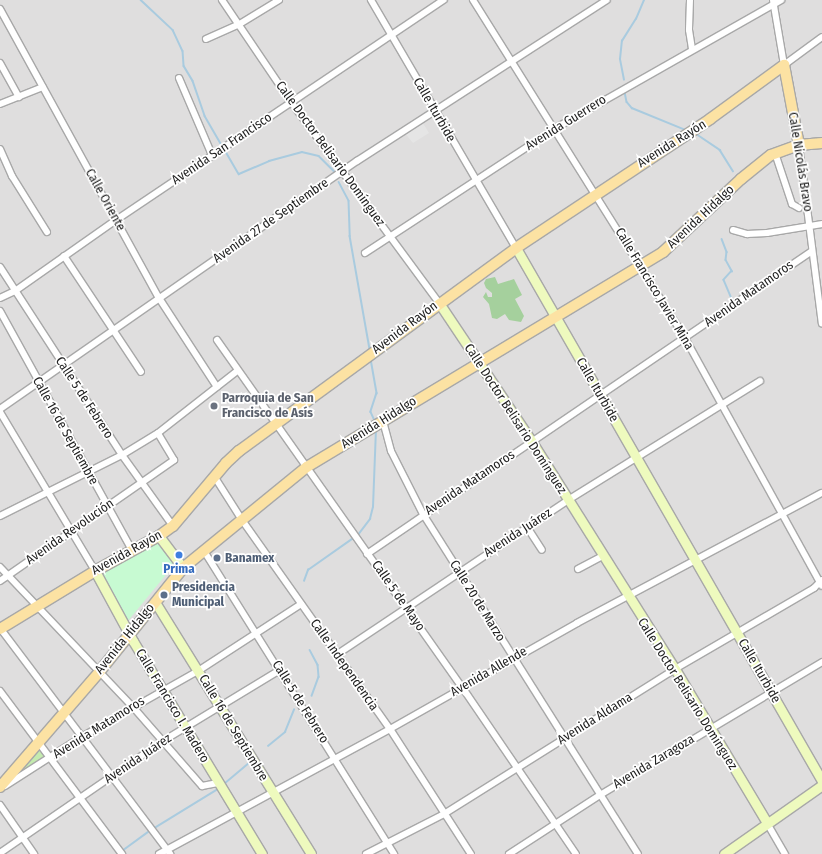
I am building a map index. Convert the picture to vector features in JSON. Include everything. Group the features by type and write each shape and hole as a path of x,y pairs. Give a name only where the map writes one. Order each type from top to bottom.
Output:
{"main road":[{"name":"Calle Nicolás Bravo","path":"784,66 799,145"},
{"name":"Avenida Rayón","path":"0,629 95,571 160,536 172,526 214,476 239,451 516,248 596,193 710,119 784,66"},
{"name":"Avenida Hidalgo","path":"0,788 100,671 183,568 307,467 478,361 663,252 686,233 741,179 775,153 799,145 822,143"}],"street":[{"name":"Calle Doctor Belisario Domínguez","path":"222,0 291,102 439,303 532,442 627,596 675,669 709,729 785,854"},
{"path":"206,39 238,25 279,0"},
{"name":"Calle Iturbide","path":"371,0 474,181 516,248 822,781"},
{"name":"Avenida San Francisco","path":"0,298 15,291 116,220 444,0"},
{"name":"Calle Francisco Javier Mina","path":"473,0 556,128 684,338 724,406 821,583"},
{"name":"Avenida 27 de Septiembre","path":"0,410 37,382 113,331 342,171 600,2 607,0"},
{"path":"690,0 689,30 692,50"},
{"name":"Avenida Guerrero","path":"365,253 556,128 781,0"},
{"name":"Calle Nicolás Bravo","path":"774,3 784,66"},
{"name":"Calle Oriente","path":"0,9 159,298 217,387"},
{"name":"Avenida Rayón","path":"784,66 822,37"},
{"path":"0,63 19,97"},
{"path":"180,78 215,153"},
{"path":"0,104 42,87"},
{"name":"Calle Nicolás Bravo","path":"799,145 822,324"},
{"path":"0,149 12,176 47,232"},
{"path":"775,153 792,204 799,208"},
{"path":"733,230 747,234 822,224"},
{"name":"Avenida Matamoros","path":"367,554 423,514 601,396 812,251"},
{"path":"64,256 141,372"},
{"name":"Calle 5 de Febrero","path":"0,267 122,455 172,526"},
{"name":"Calle 16 de Septiembre","path":"0,311 37,382 132,550"},
{"name":"Calle 5 de Mayo","path":"217,340 237,371 277,424 462,687 516,769 576,854"},
{"path":"0,516 122,455 158,433 237,371"},
{"name":"Avenida Juárez","path":"336,655 405,607 568,500 724,406 760,381"},
{"name":"Calle Francisco I. Madero","path":"0,410 46,492 71,530 95,571 129,635 262,854"},
{"name":"Calle 20 de Marzo","path":"382,421 391,451 423,514 512,658 638,854"},
{"name":"Avenida Revolución","path":"0,581 71,530 174,460 158,433"},
{"name":"Calle Independencia","path":"214,476 242,520 336,655 390,729 471,854"},
{"name":"Avenida Allende","path":"159,854 168,852 273,792 390,729 512,658 822,493"},
{"path":"528,527 542,550"},
{"path":"160,536 183,568"},
{"name":"Calle 5 de Febrero","path":"204,551 257,632 394,854"},
{"path":"578,569 602,556"},
{"path":"0,567 100,671 203,787 219,784"},
{"name":"Avenida Aldama","path":"366,854 444,814 675,669 738,635 821,583"},
{"name":"Calle 16 de Septiembre","path":"156,602 311,854"},
{"name":"Avenida Matamoros","path":"0,788 51,758 83,736 163,689 198,671 301,604"},
{"path":"0,629 63,713 83,736 168,852"},
{"name":"Avenida Zaragoza","path":"509,854 600,795 822,662"},
{"name":"Avenida Juárez","path":"0,853 83,798 163,741 280,670"},
{"path":"0,691 83,798 121,851"},
{"path":"724,854 822,785"},
{"path":"0,805 34,854"}],"shaded area":[{"path":"0,0 822,0 822,854 0,854"},
{"path":"421,120 429,133 413,143 403,131"}],"green space":[{"path":"495,277 498,284 514,279 522,295 515,299 524,316 521,322 509,320 505,314 497,319 492,318 489,304 483,297 486,292 488,297 492,297 492,293 486,288 484,283 486,279"},
{"path":"156,540 174,565 127,622 101,571"},
{"path":"38,747 46,756 24,770 21,768"}],"waterway":[{"path":"141,0 173,30 183,51 184,66 193,81 205,116 223,147"},
{"path":"624,80 620,59 622,41 636,19 644,0"},
{"path":"625,92 627,102 632,108 686,130"},
{"path":"698,135 720,150 733,171"},
{"path":"225,150 239,174 269,161 302,152 319,156 336,173"},
{"path":"339,182 349,201 350,236 370,349"},
{"path":"722,239 727,252 726,260 732,271 724,280 732,299"},
{"path":"371,359 377,393 371,412 375,421"},
{"path":"358,535 370,519 373,507 376,430"},
{"path":"304,581 308,570 355,537"},
{"path":"310,650 318,665 319,677 312,696"},
{"path":"268,746 285,732 294,710"},
{"path":"224,784 250,762"},
{"path":"153,829 218,789"},
{"path":"122,851 150,831"}],"place":[{"name":"Parroquia de San Francisco de Asís","path":"214,406"},
{"name":"Prima","path":"179,555"},
{"name":"Banamex","path":"217,558"},
{"name":"Presidencia Municipal","path":"164,595"}]}
